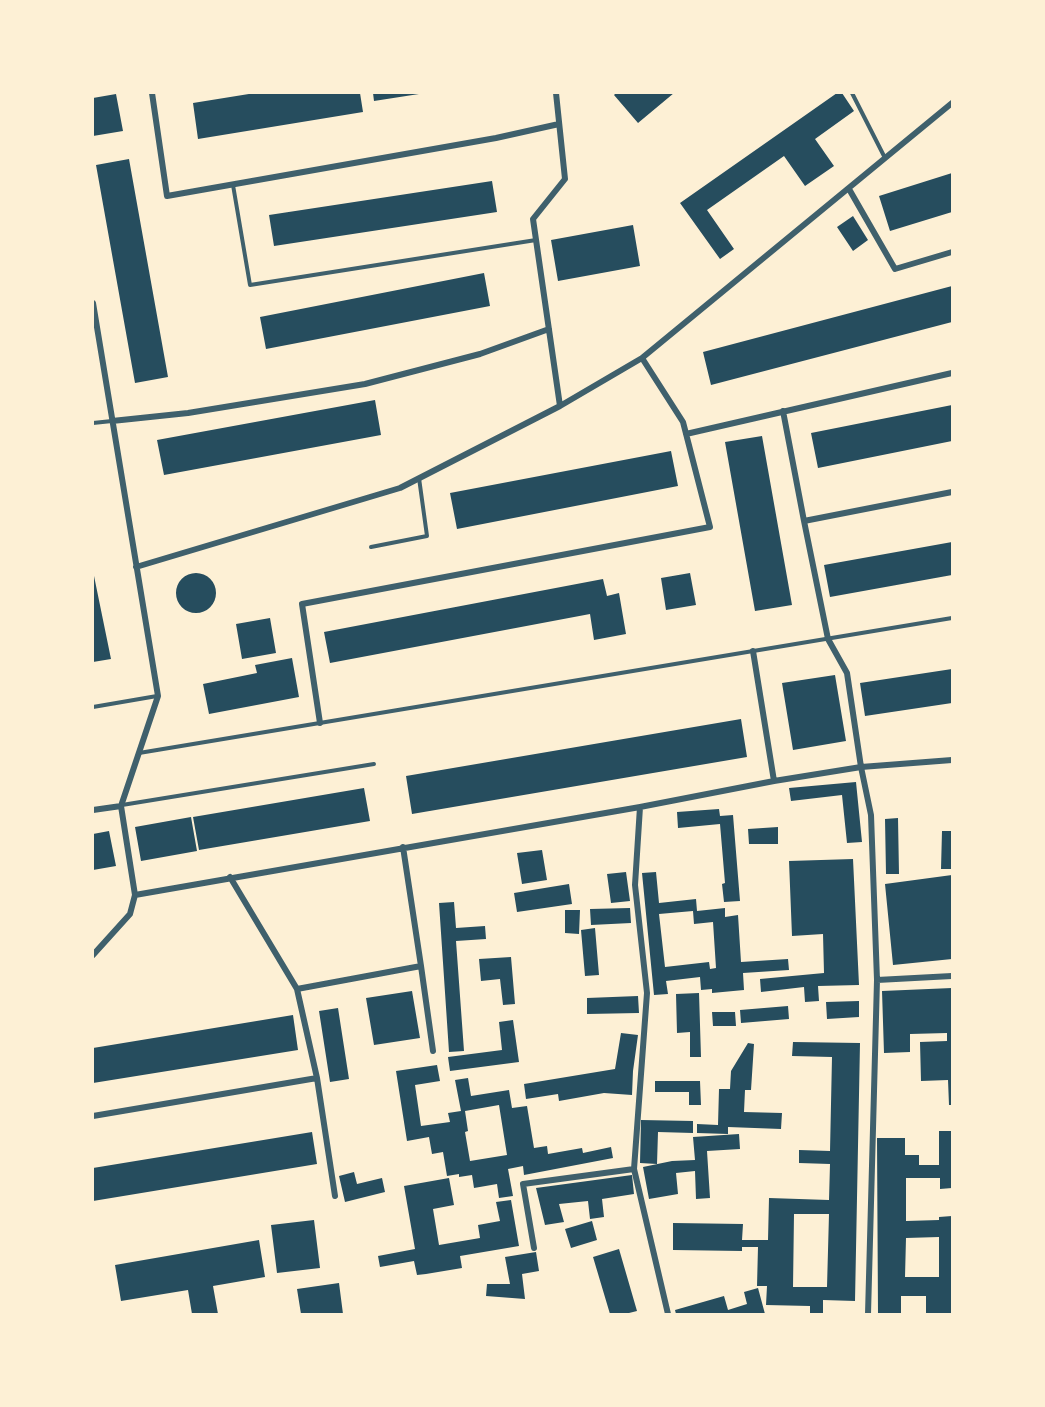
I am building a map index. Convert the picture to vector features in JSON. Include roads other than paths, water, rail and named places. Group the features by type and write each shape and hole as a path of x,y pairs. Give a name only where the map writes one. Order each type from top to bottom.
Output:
{"street":[{"path":"153,93 167,196 496,138 559,124"},
{"path":"556,93 565,179 533,219 560,406"},
{"path":"136,567 400,488 560,406 642,358 952,103"},
{"path":"849,189 895,269 952,252"},
{"path":"93,303 158,696 121,806 135,895 130,914 93,954"},
{"path":"112,421 188,413 365,384 480,354 549,329"},
{"path":"320,723 302,604 710,527 683,422 642,358"},
{"path":"686,434 952,373"},
{"path":"783,411 828,639 847,673 861,767 871,815 877,980 868,1314"},
{"path":"804,521 952,492"},
{"path":"753,651 774,781"},
{"path":"135,895 639,807 774,781 861,767 952,760"},
{"path":"93,810 121,806"},
{"path":"639,807 635,885 647,993 634,1169 668,1314"},
{"path":"403,847 434,1051"},
{"path":"230,877 297,989 317,1078 335,1196"},
{"path":"297,989 421,966"},
{"path":"877,980 952,976"},
{"path":"93,1116 317,1078"},
{"path":"534,1248 523,1184 634,1169"}],"lane":[{"path":"852,93 885,159"},
{"path":"232,184 249,285 536,240"},
{"path":"93,423 112,421"},
{"path":"371,548 427,536 419,478"},
{"path":"140,753 952,618"},
{"path":"93,707 158,696"},
{"path":"121,806 374,764"}]}
